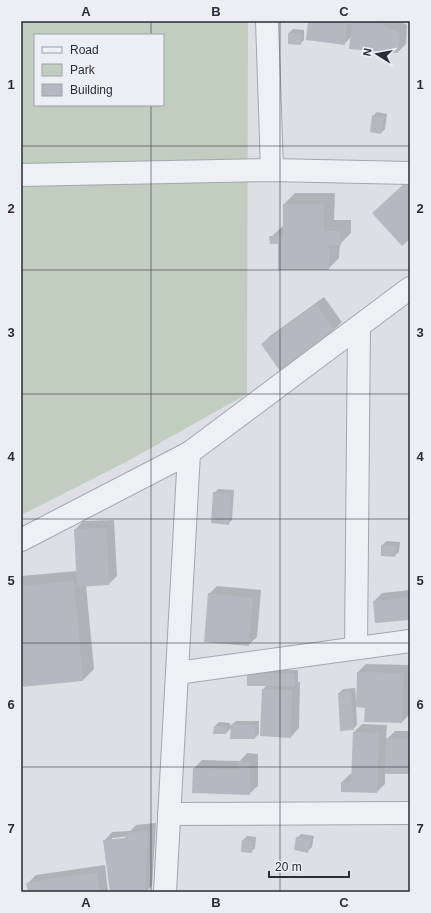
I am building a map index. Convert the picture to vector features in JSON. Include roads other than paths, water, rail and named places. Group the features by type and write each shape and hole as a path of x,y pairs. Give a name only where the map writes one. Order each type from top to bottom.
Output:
{"street":[{"path":"267,21 272,170"},
{"path":"21,175 272,170 410,173"},
{"path":"21,540 189,453 410,288"},
{"path":"356,648 359,327"},
{"path":"165,892 189,453"},
{"path":"177,673 410,641"},
{"path":"169,814 410,813"}]}
